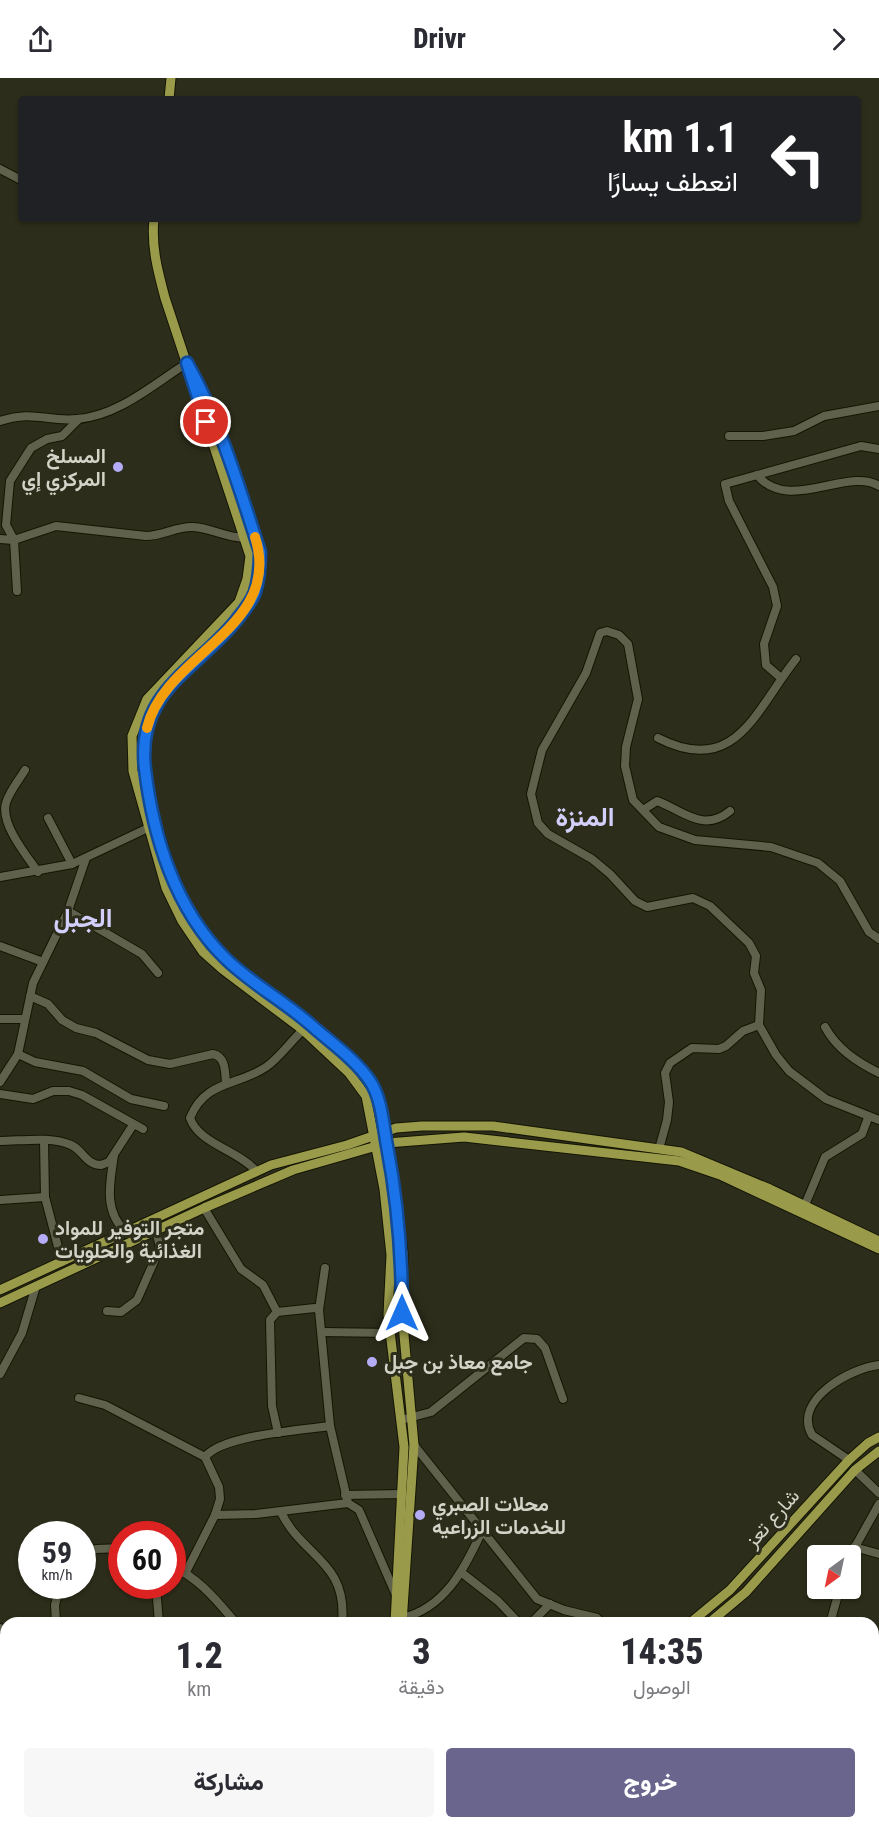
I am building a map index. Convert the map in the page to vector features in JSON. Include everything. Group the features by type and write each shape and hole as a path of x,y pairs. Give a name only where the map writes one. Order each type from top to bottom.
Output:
{"main road":[{"path":"169,96 171,78"},
{"path":"154,222 152,233 156,267 187,363 260,552 260,570 255,593 226,633 175,678 158,700 149,720 142,746 149,799 174,882 203,932 226,959 295,1011 356,1065 376,1092 385,1131 403,1253 402,1313 414,1445 400,1617"},
{"path":"230,479 250,556 248,579 239,602 147,699 132,736 133,771 166,888 182,921 203,952 303,1030 359,1084 366,1096 375,1135 391,1255 390,1333 404,1447 396,1596 399,1617"},
{"path":"0,1290 271,1165 385,1131 422,1125 493,1126 679,1161 720,1175 879,1249"},
{"path":"0,1303 275,1176 387,1143 464,1137 681,1152 709,1161 879,1240"},
{"path":"271,1165 275,1176"},
{"path":"20,1281 26,1291"},
{"name":"شارع تعز","path":"698,1617 730,1590 849,1460 868,1443 879,1437"},
{"name":"شارع تعز","path":"717,1617 746,1592 855,1470 879,1451"}],"street":[{"path":"0,169 18,178"},
{"path":"0,421 30,414 79,419 103,413 127,402 187,363"},
{"path":"729,436 763,436 794,431 824,416 879,406"},
{"path":"17,591 14,540 6,525 10,481 32,448 47,439 62,435 79,419"},
{"path":"781,678 766,665 764,644 777,606 773,587 729,501 725,484 861,446 879,449"},
{"path":"757,475 765,485 799,492 835,483 873,482 879,486"},
{"path":"0,539 14,540 56,526 161,536 191,526 227,537 244,537"},
{"path":"879,939 869,932 840,881 818,864 771,847 695,840 659,827 633,800 625,766 626,747 638,699 628,644 619,635 607,631 600,633 586,673 542,750 531,794 538,823 548,834 592,859 610,874 635,901 647,907 693,898 710,906 749,943 756,956 754,973 761,990 759,1025 776,1055 789,1071 826,1099 868,1118 879,1120"},
{"path":"658,738 675,746 701,751 727,745 754,722 781,678 796,659"},
{"path":"25,770 8,797 5,810 12,834 38,872"},
{"path":"643,810 657,801 678,812 704,821 718,820 730,811"},
{"path":"48,818 72,864"},
{"path":"0,877 38,872 72,864 148,828"},
{"path":"0,1082 18,1054 30,996 43,962 68,911 86,858"},
{"path":"68,911 142,954 158,973"},
{"path":"0,946 43,962"},
{"path":"30,996 48,1004 62,1020 96,1033 148,1060 170,1064 218,1055 224,1062 226,1083"},
{"path":"0,1019 25,1019"},
{"path":"658,1149 667,1120 669,1102 664,1073 670,1063 692,1048 726,1046 743,1031 759,1025"},
{"path":"825,1027 842,1050 857,1062 879,1073"},
{"path":"256,1171 248,1162 194,1129 190,1118 196,1102 226,1083 266,1067 303,1030"},
{"path":"18,1054 35,1062 83,1071 131,1099 164,1106"},
{"path":"0,1094 33,1099 53,1092 69,1091 82,1095 143,1129"},
{"path":"804,1205 825,1157 835,1148 850,1143 862,1134 868,1118"},
{"path":"0,1141 44,1141 71,1145 94,1165 109,1162 133,1125"},
{"path":"44,1141 45,1197 62,1262"},
{"path":"115,1151 110,1183 111,1212 126,1232"},
{"path":"0,1200 45,1197"},
{"path":"204,1208 241,1269 263,1285 277,1312"},
{"path":"107,1311 121,1312 137,1300 160,1248 156,1230"},
{"path":"325,1268 319,1310 330,1426 347,1499 358,1510 396,1596"},
{"path":"0,1374 22,1333 36,1286"},
{"path":"278,1433 272,1406 270,1320 277,1312 315,1308 319,1310"},
{"path":"322,1332 390,1333"},
{"path":"401,1420 412,1419 431,1412 524,1338 537,1339 545,1348 563,1399"},
{"path":"849,1460 812,1435 808,1420 813,1404 824,1390 848,1373 879,1365"},
{"path":"79,1398 105,1405 205,1457 219,1487 220,1499 215,1515 186,1572 209,1591 232,1617"},
{"path":"205,1457 209,1452 237,1440 330,1426"},
{"path":"414,1445 537,1599 594,1617"},
{"path":"855,1470 879,1492"},
{"path":"215,1515 281,1512 347,1499 402,1494"},
{"path":"855,1545 879,1504"},
{"path":"281,1512 286,1523 333,1572 344,1606 343,1617"},
{"path":"410,1617 428,1610 462,1573 482,1531"},
{"path":"861,1549 879,1554"},
{"path":"462,1573 498,1601 513,1617"},
{"path":"56,1617 57,1599"},
{"path":"157,1599 159,1617"},
{"path":"832,1617 837,1599"},
{"path":"537,1617 550,1604"},
{"path":"705,1611 708,1617"}],"slow traffic":[{"path":"147,728 158,700 166,689 175,678 226,633 242,614 255,593 260,570 260,552 255,537"}],"place":[{"name":"المسلخ المركزي إي","path":"118,467"},
{"name":"متجر التوفير للمواد الغذائية والحلويات","path":"43,1239"},
{"name":"جامع معاذ بن جبل","path":"372,1362"},
{"name":"محلات الصبري للخدمات الزراعيه","path":"420,1515"}],"district":[{"name":"المنزة","path":"585,817"},
{"name":"الجبل","path":"83,918"}],"route":[{"path":"206,422 187,363 212,412 224,444 260,552 260,570 255,593 242,614 226,633 175,678 158,700 149,720 142,746 149,799 163,853 174,882 191,915 209,941 226,959 295,1011 356,1065 376,1092 395,1186 403,1253 402,1313"}]}
